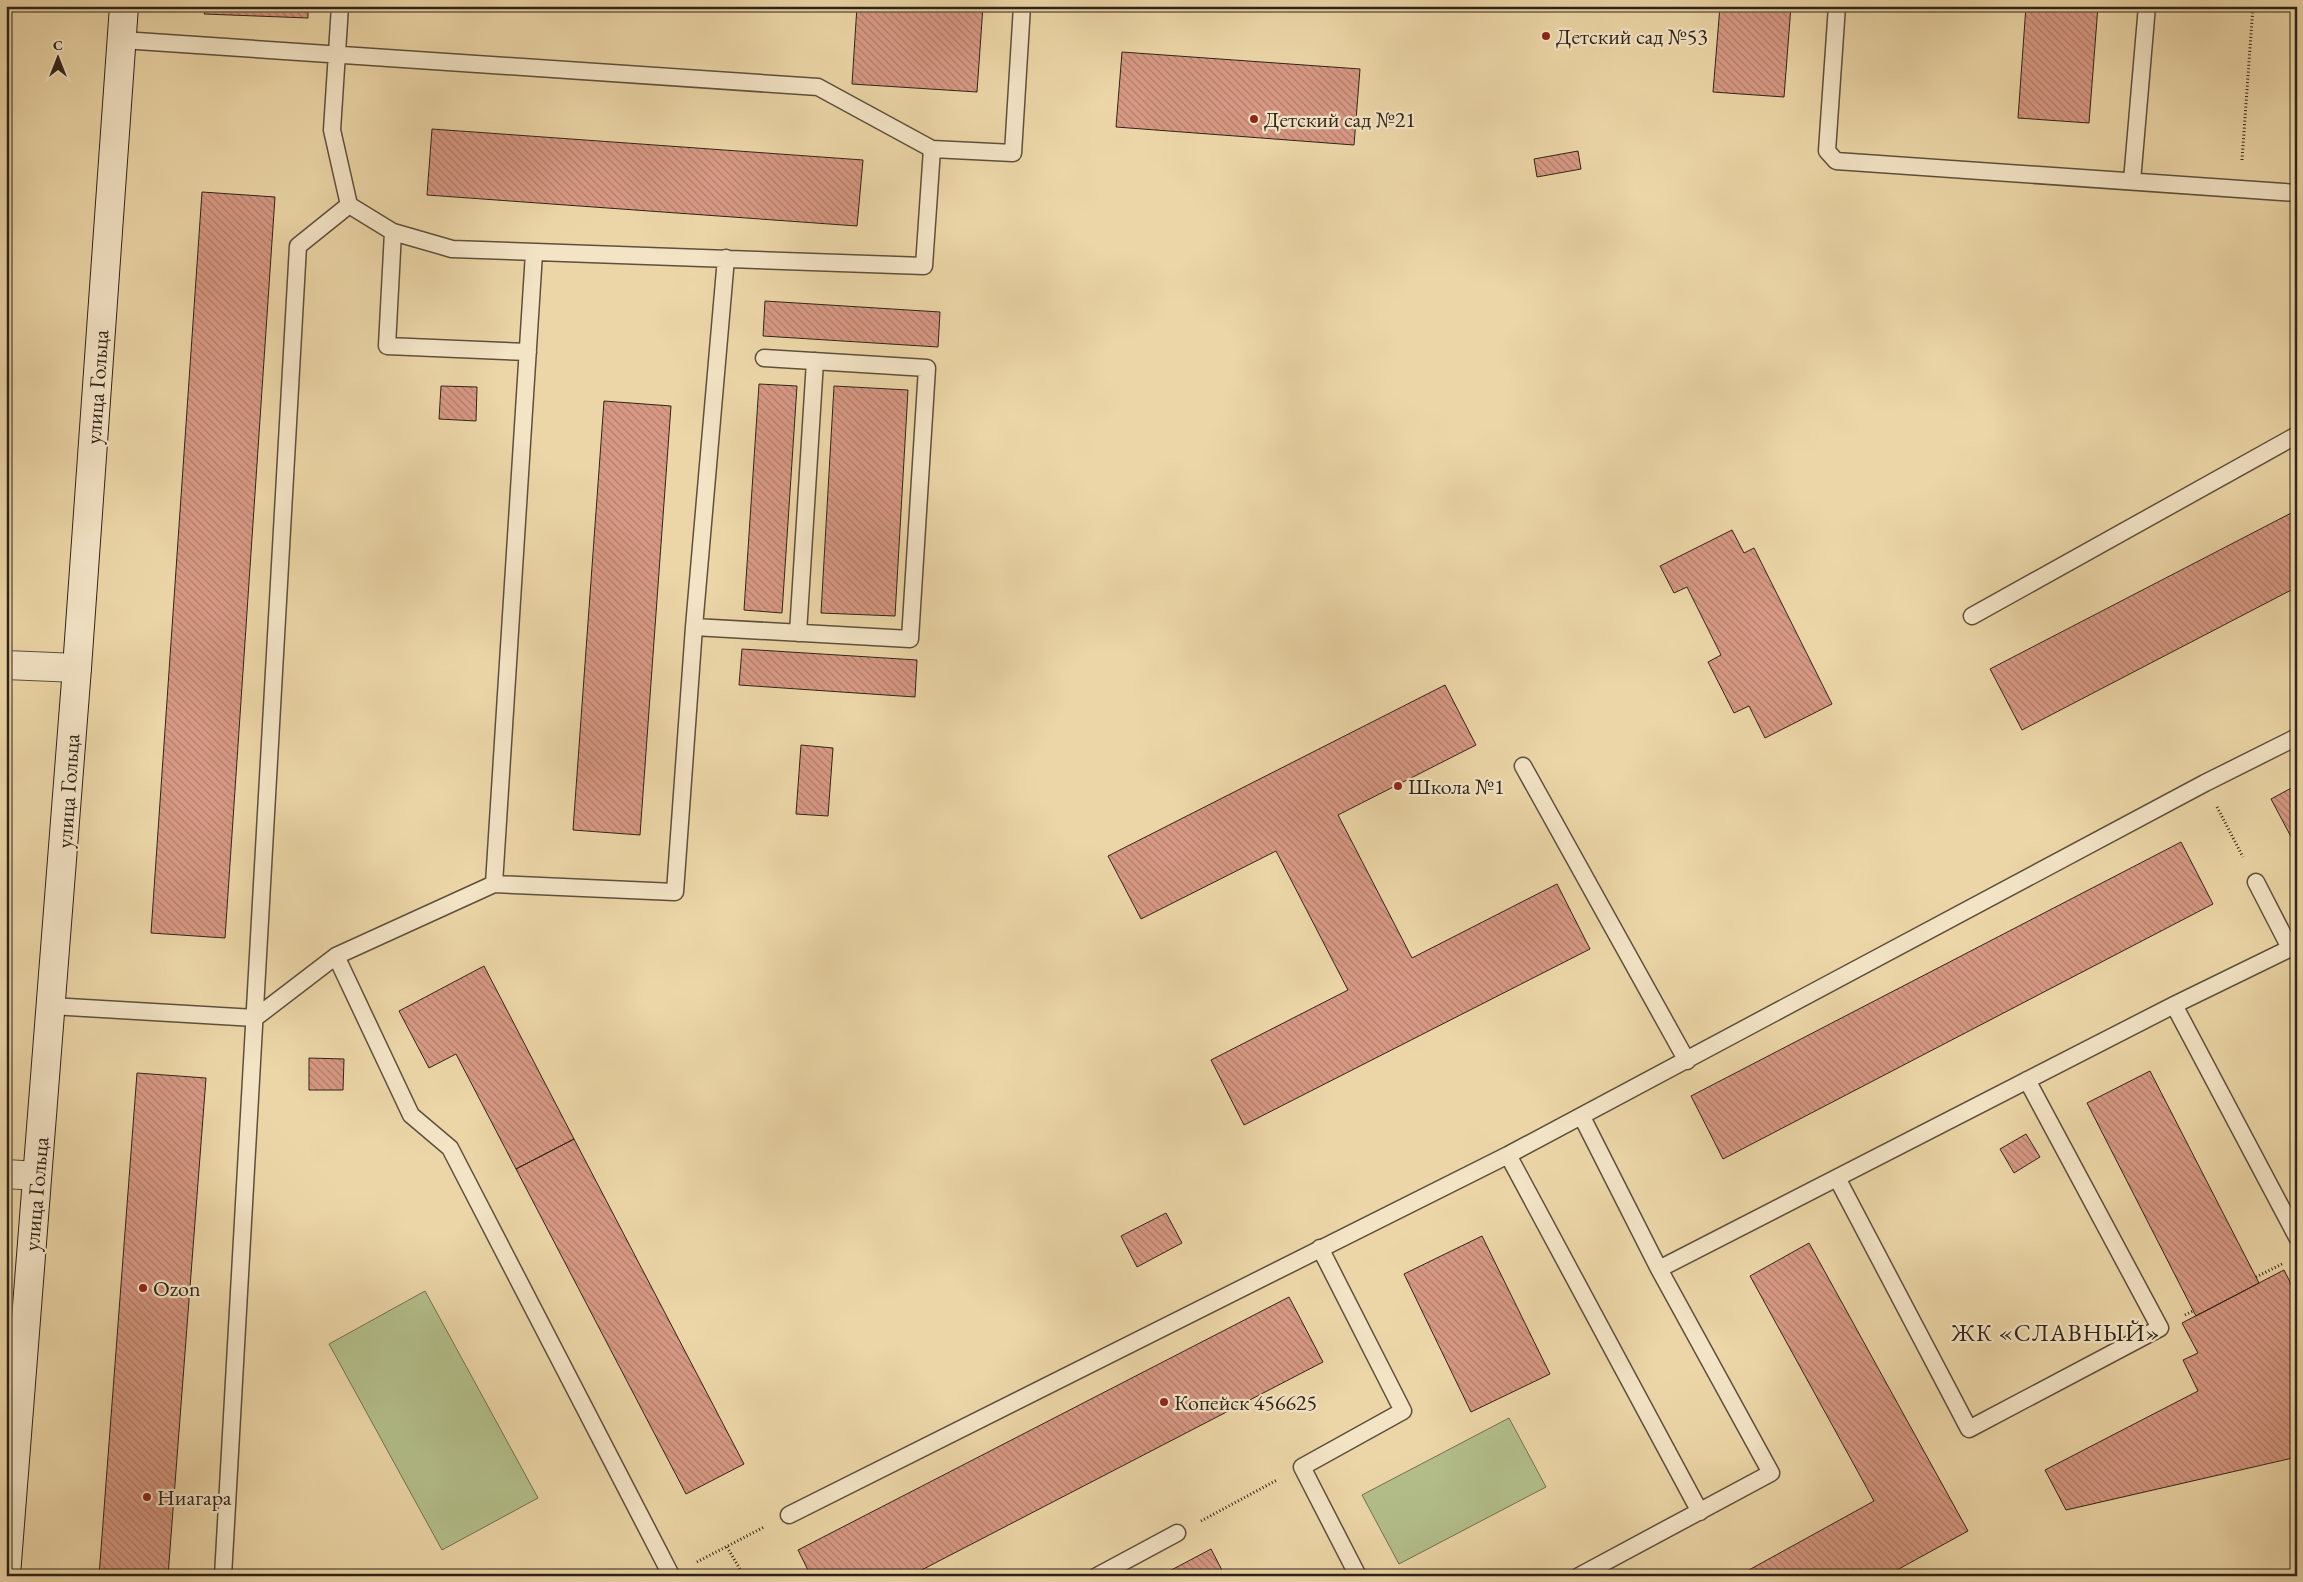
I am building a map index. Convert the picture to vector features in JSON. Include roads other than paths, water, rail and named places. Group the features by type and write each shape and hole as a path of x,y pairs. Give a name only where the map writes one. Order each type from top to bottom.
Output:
{"street":[{"name":"улица Гольца","path":"6,1575 10,1471 51,1006 124,6"},
{"path":"6,665 77,668"},
{"path":"6,1174 37,1176"}],"lane":[{"path":"340,6 332,130 349,205 393,232 452,249 924,266 932,149"},
{"path":"122,40 818,87 932,149 1013,153 1022,6"},
{"path":"1837,6 1827,151 1836,161 2297,193"},
{"path":"2132,181 2147,6"},
{"path":"223,1576 298,246 349,205"},
{"path":"393,232 387,346 528,352"},
{"path":"494,884 534,253"},
{"path":"51,1006 255,1018 336,956 494,884 675,892 694,627 726,258"},
{"path":"694,627 910,639 927,368 764,358"},
{"path":"798,633 815,361"},
{"path":"1972,616 2297,435"},
{"path":"789,1515 1508,1155 2205,783 2297,737"},
{"path":"1523,766 1687,1060"},
{"path":"1659,1269 2174,1005 2294,946 2256,882"},
{"path":"336,956 411,1115 450,1148 670,1575"},
{"path":"2174,1005 2297,1238"},
{"path":"1837,1178 1969,1429 2160,1328 2027,1080"},
{"path":"1579,1576 1771,1474 1659,1269 1582,1116"},
{"path":"1508,1155 1700,1512"},
{"path":"1320,1248 1403,1411 1302,1467 1358,1576"},
{"path":"1097,1576 1176,1533"}],"place":[{"name":"Детский сад №53","path":"1546,36"},
{"name":"Детский сад №21","path":"1254,119"},
{"name":"Школа №1","path":"1398,786"},
{"name":"Ozon","path":"143,1288"},
{"name":"Копейск 456625","path":"1164,1402"},
{"name":"Ниагара","path":"147,1497"}],"district":[{"name":"ЖК «СЛАВНЫЙ»","path":"2056,1332"}]}
